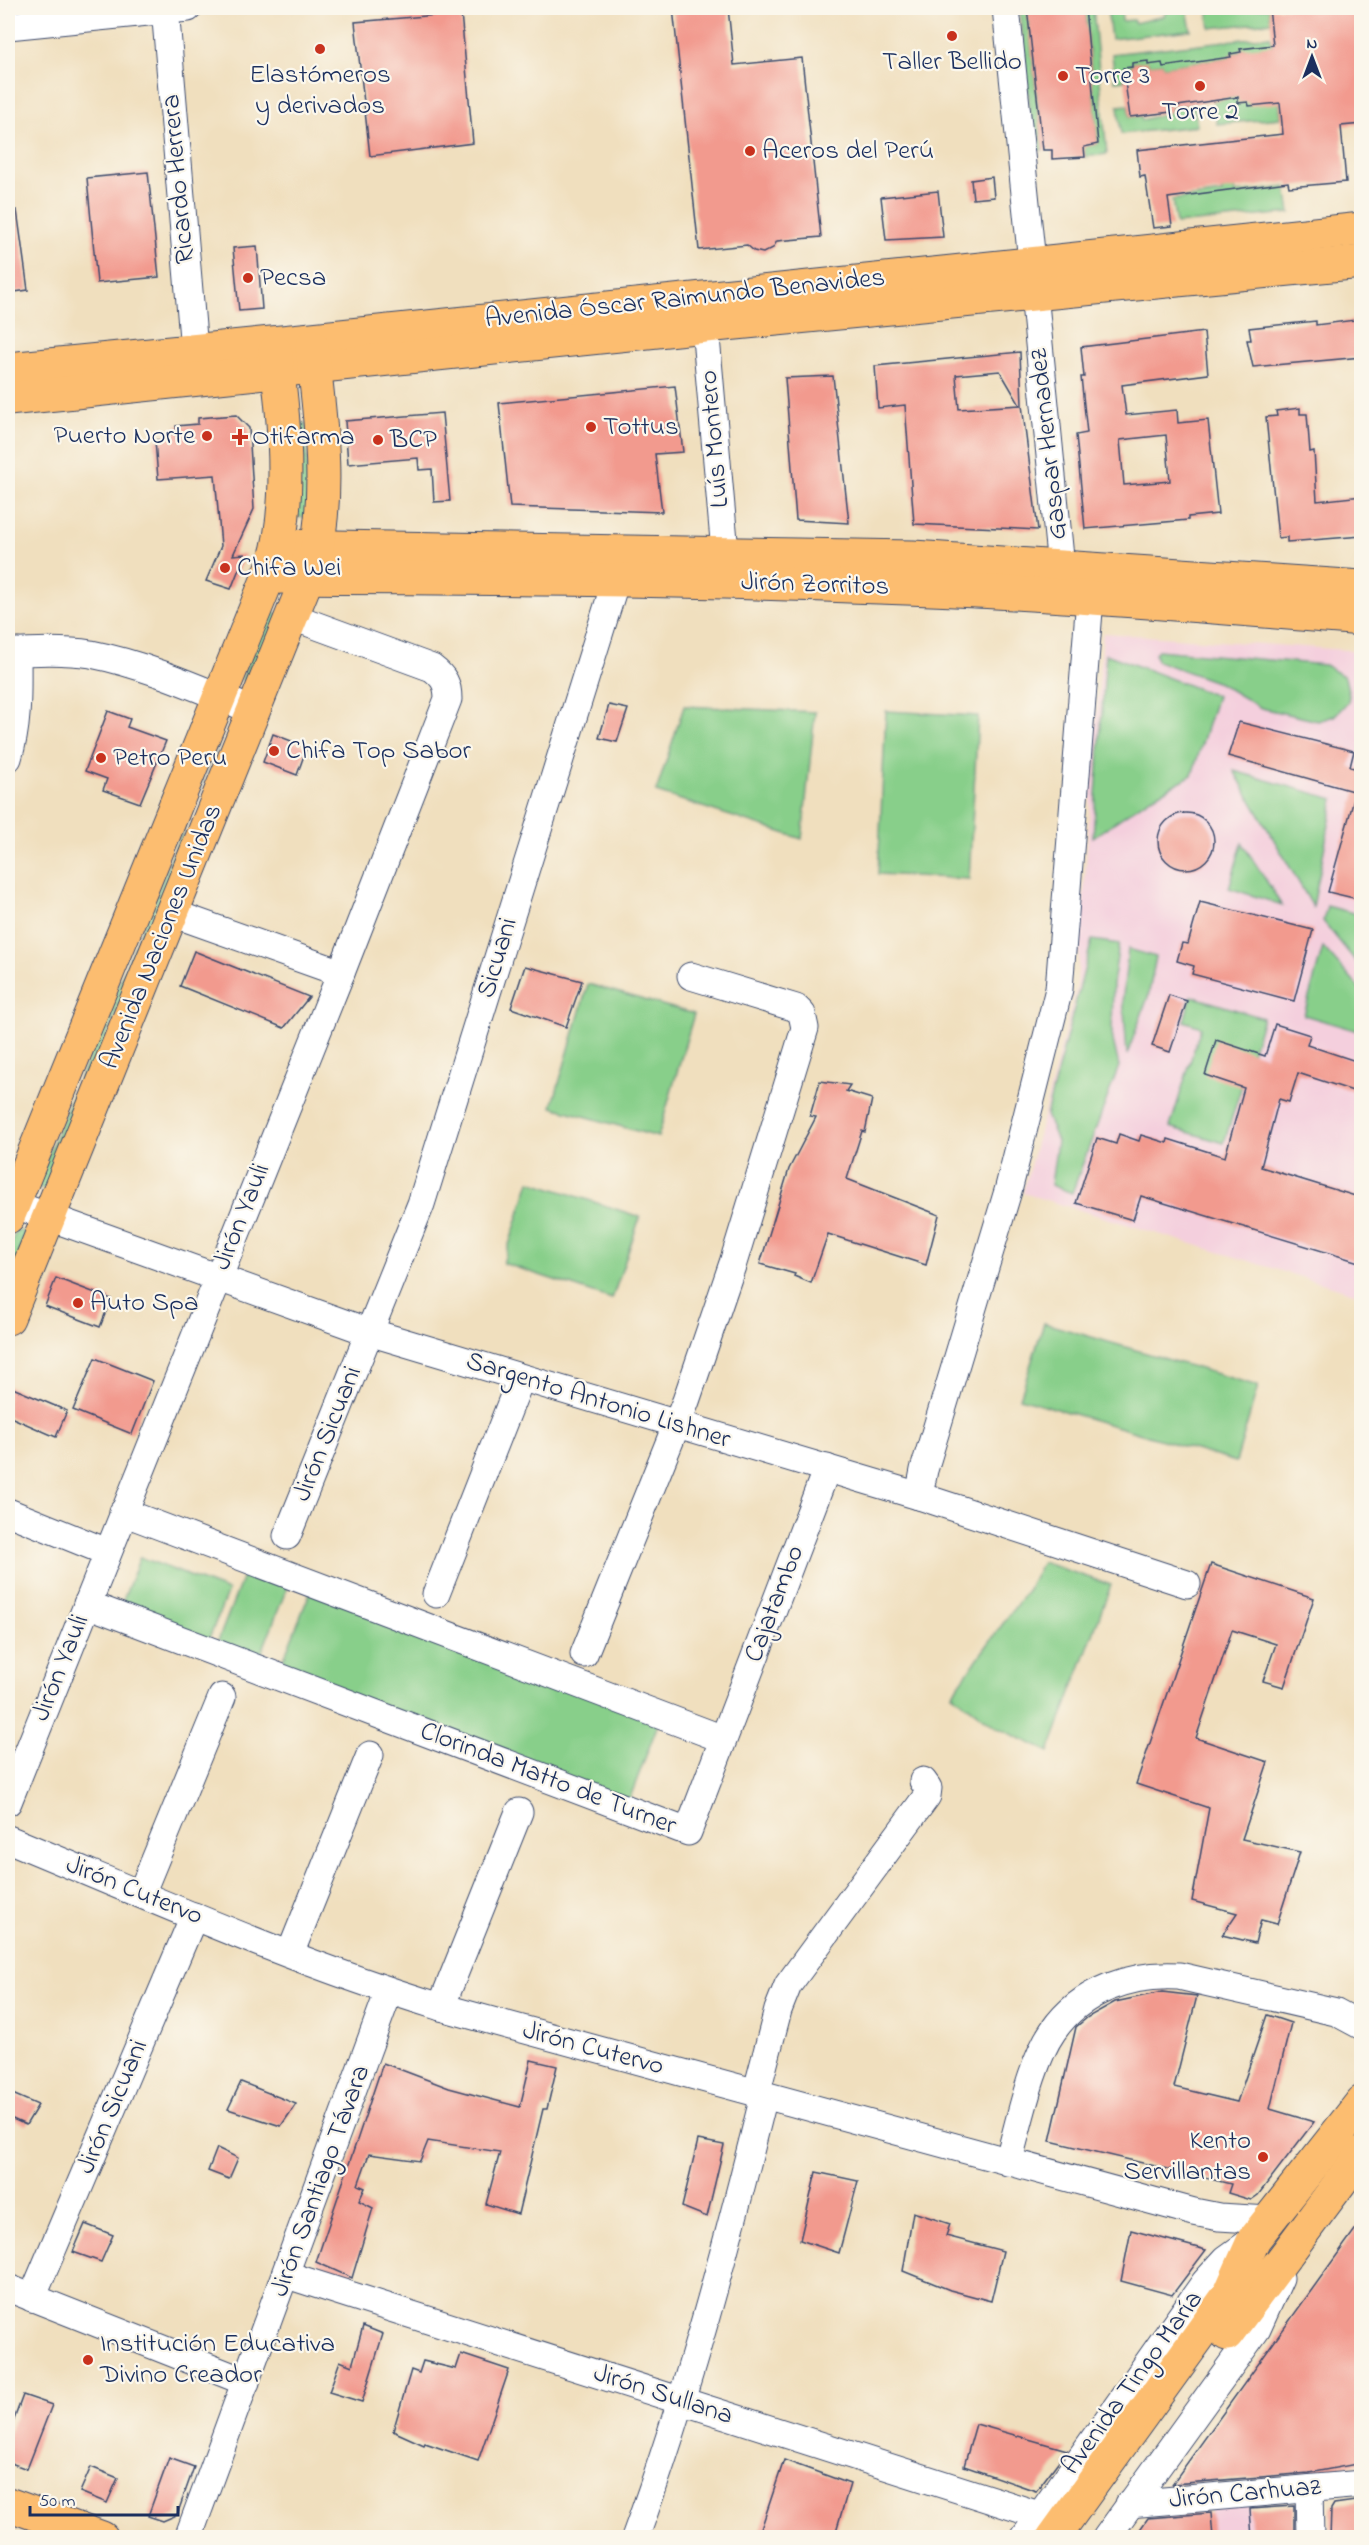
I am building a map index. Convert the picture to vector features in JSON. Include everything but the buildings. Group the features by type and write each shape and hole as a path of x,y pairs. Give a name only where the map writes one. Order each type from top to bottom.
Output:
{"main road":[{"name":"Avenida Óscar Raimundo Benavides","path":"313,354 705,326 1362,229"},
{"name":"Avenida Óscar Raimundo Benavides","path":"8,399 276,358 1033,278 1362,262"},
{"name":"Avenida Óscar Raimundo Benavides","path":"8,369 194,350 276,358"},
{"name":"Avenida Naciones Unidas","path":"8,1318 309,577 318,546 322,491 313,354"},
{"name":"Avenida Naciones Unidas","path":"10,1211 279,546 283,522 283,469 276,358"},
{"name":"Jirón Zorritos","path":"279,546 913,557 1071,586 1362,619"},
{"name":"Jirón Zorritos","path":"268,577 616,580 880,587 1362,587"},
{"name":"Avenida Tingo María","path":"1046,2526 1230,2293 1261,2229 1362,2102"},
{"name":"Avenida Tingo María","path":"1080,2538 1362,2153"},
{"path":"8,2504 102,2538"}],"street":[{"path":"8,26 173,8"},
{"name":"Ricardo Herrera","path":"173,8 194,350"},
{"name":"Gaspar Hernadez","path":"919,1496 924,1470 1010,1182 1059,988 1071,586 1033,278 1006,8"},
{"name":"Luís Montero","path":"705,326 725,552"},
{"name":"Sicuani","path":"369,1332 421,1204 446,1128 616,580"},
{"name":"Jirón Yauli","path":"8,1802 444,714 448,687 442,675 432,669 293,617"},
{"path":"8,758 17,697 12,653 90,654 122,662 254,711"},
{"path":"172,913 341,973"},
{"path":"584,1654 677,1425 733,1263 805,1028 802,1014 796,1008 691,976"},
{"name":"Sargento Antonio Lishner","path":"10,1211 48,1217 369,1332 919,1496 1187,1584"},
{"name":"Jirón Sicuani","path":"287,1536 369,1332"},
{"path":"436,1594 521,1378"},
{"name":"Cajatambo","path":"723,1739 827,1468"},
{"path":"8,1512 107,1552"},
{"path":"123,1512 723,1739"},
{"name":"Clorinda Matto de Turner","path":"87,1604 688,1832 723,1739"},
{"path":"141,1894 222,1697"},
{"path":"290,1954 370,1755"},
{"path":"635,2538 682,2401 720,2275 778,2010 788,1985 927,1796 928,1788 923,1781"},
{"path":"441,2007 519,1812"},
{"name":"Jirón Cutervo","path":"8,1839 194,1916 389,1991 760,2095 1261,2229"},
{"name":"Jirón Sicuani","path":"20,2293 194,1916"},
{"path":"1008,2162 1037,2067 1052,2032 1070,2010 1119,1982 1154,1974 1179,1976 1336,2012 1362,2026"},
{"name":"Jirón Santiago Távara","path":"188,2538 287,2276 389,1991"},
{"name":"Jirón Cutervo","path":"1194,2212 1211,2223 1222,2240 1226,2259"},
{"name":"Avenida Tingo María","path":"1023,2538 1046,2526 1206,2282 1226,2259 1261,2229"},
{"name":"Avenida Tingo María","path":"1106,2538 1257,2328 1296,2241"},
{"name":"Jirón Sullana","path":"287,2276 682,2401 1046,2526"},
{"path":"20,2293 246,2382"},
{"name":"Jirón Carhuaz","path":"1130,2504 1362,2484"},
{"path":"1309,2488 1310,2538"}],"shaded area":[{"path":"1103,633 1361,651 1361,1295 1023,1193 1077,986"},
{"path":"1250,2502 1252,2537 1213,2537 1210,2508"}],"green space":[{"path":"1020,8 1027,8 1043,150 1034,150"},
{"path":"1085,8 1093,8 1107,154 1085,157 1084,147 1098,144"},
{"path":"1107,8 1121,8 1122,21 1133,20 1135,23 1164,16 1166,11 1187,9 1191,30 1111,39"},
{"path":"1207,8 1269,8 1271,22 1210,28"},
{"path":"1270,36 1274,51 1240,49 1241,52 1231,54 1231,57 1163,67 1162,63 1148,65 1148,62 1132,63 1132,67 1123,68 1125,80 1115,81 1112,54"},
{"path":"1238,97 1279,99 1281,118 1217,124 1213,100"},
{"path":"1194,104 1197,126 1121,134 1118,106 1128,105 1130,117 1141,116 1142,120 1171,112 1171,107"},
{"path":"1231,157 1236,193 1286,187 1290,213 1176,224 1172,200 1222,193 1218,158"},
{"path":"306,423 309,517 293,517 294,424"},
{"path":"267,610 280,615 248,684 242,679"},
{"path":"1158,650 1325,665 1345,677 1349,695 1348,702 1334,716 1318,721 1261,708 1219,683 1157,661 1155,653"},
{"path":"1106,654 1217,696 1192,775 1152,797 1093,837"},
{"path":"684,706 815,712 802,839 656,792"},
{"path":"886,711 978,716 969,879 878,874"},
{"path":"217,747 184,828 178,861 45,1189 41,1189 36,1184"},
{"path":"1234,771 1334,799 1313,907"},
{"path":"1242,843 1282,905 1229,888"},
{"path":"1327,906 1361,915 1361,968 1323,921"},
{"path":"1092,940 1119,944 1113,984 1112,1036 1119,1066 1072,1193 1051,1185 1057,1141 1046,1115"},
{"path":"1323,947 1361,990 1361,1032 1304,1015"},
{"path":"1128,949 1156,957 1148,997 1127,1055 1123,996"},
{"path":"588,984 694,1014 658,1137 552,1107"},
{"path":"1191,996 1263,1018 1224,1143 1170,1127 1201,1027 1184,1021"},
{"path":"530,1181 640,1217 612,1299 503,1263"},
{"path":"16,1230 27,1232 8,1293 8,1251"},
{"path":"1044,1323 1258,1386 1236,1462 1020,1398"},
{"path":"140,1557 228,1591 208,1641 120,1608"},
{"path":"1042,1562 1111,1585 1049,1752 996,1727 952,1694 1028,1589"},
{"path":"246,1569 288,1585 258,1662 216,1646"},
{"path":"315,1580 663,1711 628,1803 279,1670"}],"place":[{"name":"Taller Bellido","path":"952,36"},
{"name":"Elastómeros y derivados","path":"320,49"},
{"name":"Torre 3","path":"1063,76"},
{"name":"Torre 2","path":"1200,86"},
{"name":"Aceros del Perú","path":"750,151"},
{"name":"Pecsa","path":"248,278"},
{"name":"Tottus","path":"591,427"},
{"name":"Puerto Norte","path":"207,436"},
{"name":"Otifarma","path":"240,437"},
{"name":"BCP","path":"378,440"},
{"name":"Chifa Wei","path":"225,568"},
{"name":"Chifa Top Sabor","path":"274,751"},
{"name":"Petro Peru","path":"101,758"},
{"name":"Auto Spa","path":"78,1303"},
{"name":"Kento Servillantas","path":"1263,2157"},
{"name":"Institución Educativa Divino Creador","path":"88,2360"}]}
